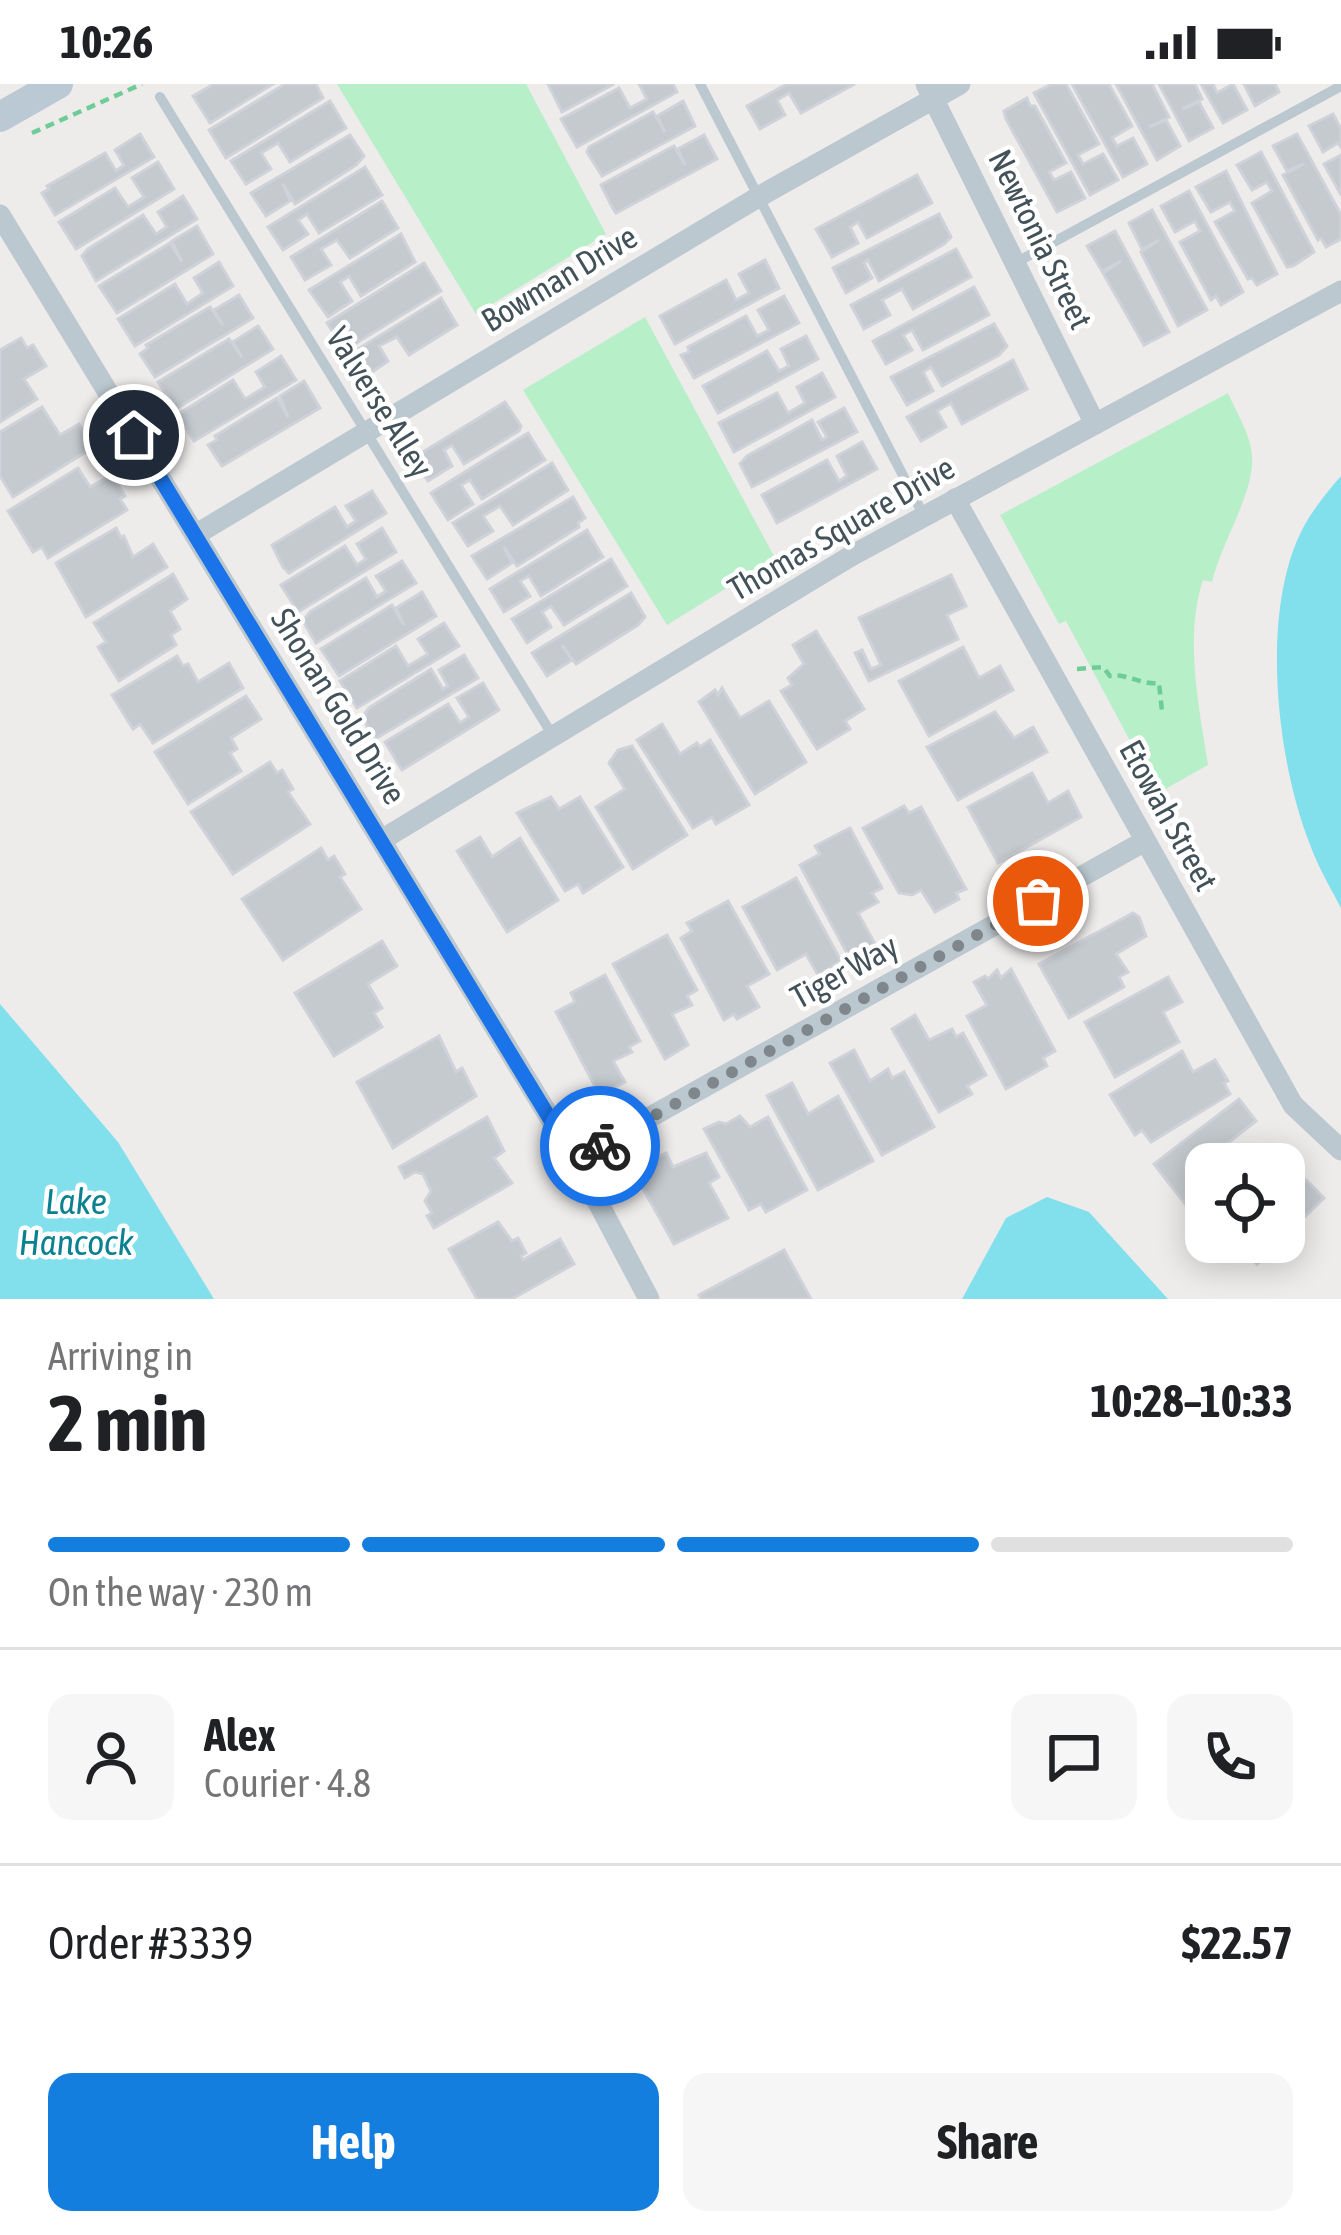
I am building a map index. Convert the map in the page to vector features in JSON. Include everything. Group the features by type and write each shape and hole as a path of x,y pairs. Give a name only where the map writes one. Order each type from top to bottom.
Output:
{"main road":[{"path":"7,129 58,84"}],"street":[{"name":"Bowman Drive","path":"196,535 930,91 960,84"},
{"name":"Newtonia Street","path":"930,91 1095,424"},
{"name":"Shonan Gold Drive","path":"0,214 383,839 575,1160 649,1299"},
{"name":"Thomas Square Drive","path":"383,839 924,515 1341,291"},
{"name":"Etowah Street","path":"955,499 1293,1105 1341,1150"},
{"name":"Tiger Way","path":"575,1160 1145,841"}],"lane":[{"path":"700,84 924,515"},
{"path":"1016,262 1341,86"},
{"name":"Valverse Alley","path":"160,98 553,736"}],"path":[{"path":"7,129 142,84"},
{"path":"1077,668 1103,667 1110,676 1119,674 1145,685 1159,683 1162,711"}],"green space":[{"path":"337,84 526,84 606,234 476,314"},
{"path":"645,317 775,558 667,625 523,390"},
{"path":"1228,393 1249,440 1252,470 1212,582 1203,580 1197,602 1195,672 1208,765 1158,793 1066,621 1059,624 1000,515"}],"water":[{"path":"1341,476 1341,908 1312,851 1288,769 1277,641 1290,562 1307,521"},
{"name":"Lake Hancock","path":"0,1004 118,1142 214,1299 0,1299"},
{"path":"1047,1197 1089,1212 1168,1299 962,1299 1006,1218"}],"building":[{"path":"214,84 273,84 210,123 193,96"},
{"path":"285,84 316,84 323,98 226,158 209,130"},
{"path":"548,84 614,84 562,112"},
{"path":"639,84 673,84 677,92 577,147 561,119 619,88 630,108 647,99"},
{"path":"787,84 855,84 801,113 789,93 777,100 785,115 760,129 747,106"},
{"path":"1052,84 1066,84 1099,144 1078,155 1083,164 1103,154 1118,180 1090,195 1034,93"},
{"path":"1072,84 1109,84 1132,126 1112,138 1117,146 1133,138 1147,164 1123,177"},
{"path":"1116,84 1152,84 1169,117 1149,127 1166,120 1180,146 1157,160"},
{"path":"1159,84 1195,84 1202,99 1182,109 1199,102 1213,128 1189,141"},
{"path":"1201,84 1213,84 1217,93 1233,84 1247,110 1223,123"},
{"path":"1244,84 1275,84 1279,92 1255,106"},
{"path":"1027,98 1066,163 1049,172 1054,180 1071,172 1085,198 1057,212 1006,119 1004,111"},
{"path":"330,101 346,128 290,162 278,143 261,153 271,169 246,184 231,161"},
{"path":"683,101 695,126 602,176 587,152 589,147 653,112 665,132 657,116"},
{"path":"1333,114 1341,129 1341,147 1338,143 1323,152 1309,126"},
{"path":"140,134 154,157 55,215 42,193 47,186 105,153 116,171 124,165 115,150"},
{"path":"1297,134 1341,215 1341,239 1326,247 1283,175 1304,164 1287,171 1273,146"},
{"path":"350,135 364,156 356,165 295,204 283,184 290,201 266,216 251,193"},
{"path":"704,135 717,159 616,213 601,185 674,146 685,165 678,149"},
{"path":"1261,152 1314,252 1293,266 1287,267 1252,203 1272,191 1267,182 1252,190 1237,165"},
{"path":"1341,155 1341,195 1324,164"},
{"path":"158,162 174,189 76,249 59,222 115,188 128,207 144,197 132,178"},
{"path":"365,167 382,195 319,233 307,214 298,220 308,234 283,250 268,227"},
{"path":"1226,171 1277,274 1257,285 1248,279 1215,222 1235,211 1230,202 1211,212 1196,187"},
{"path":"917,175 932,203 867,238 858,222 850,227 858,243 832,257 816,229"},
{"path":"1189,191 1243,292 1221,305 1216,296 1211,300 1180,242 1200,231 1195,221 1175,232 1161,206"},
{"path":"183,196 197,219 96,281 82,256 88,249 143,215 156,234 167,227 158,212"},
{"path":"382,201 398,228 350,258 337,240 321,249 331,265 305,280 291,257"},
{"path":"1152,210 1207,310 1178,326 1141,252 1159,240 1142,249 1129,223"},
{"path":"939,214 951,237 944,244 879,281 868,260 864,263 872,278 846,293 833,268"},
{"path":"197,226 213,254 117,313 99,286 170,243 182,262 172,241"},
{"path":"1115,231 1169,332 1144,345 1103,273 1121,261 1102,271 1087,246"},
{"path":"401,234 415,262 361,296 349,276 340,282 352,301 328,317 309,290"},
{"path":"956,249 971,277 913,309 902,289 882,300 890,315 864,329 851,305"},
{"path":"765,260 779,288 675,344 660,316 726,280 736,300 749,293 739,274"},
{"path":"219,262 233,286 135,346 118,319 175,284 187,304 203,293 194,278"},
{"path":"424,263 441,291 345,350 327,323"},
{"path":"974,287 989,315 923,350 912,330 903,335 912,350 886,364 873,341"},
{"path":"239,295 253,318 155,377 140,354 146,345 210,307 223,325 214,310"},
{"path":"784,296 799,323 694,378 681,355 689,352 688,347 746,316 757,336 769,330 758,310"},
{"path":"441,298 457,325 409,355 397,337 379,346 388,361 365,377 350,354"},
{"path":"994,324 1007,346 999,355 942,386 931,367 923,372 933,391 907,405 891,377"},
{"path":"258,326 273,349 176,409 158,382 229,339 242,357 233,342"},
{"path":"806,336 818,359 718,413 703,386 767,351 779,371 789,366 781,349"},
{"path":"21,338 27,348 33,345 46,366 24,379 37,399 0,422 0,350"},
{"path":"281,356 296,380 194,441 177,415 233,380 245,399 265,387 256,372"},
{"path":"1013,360 1027,389 962,424 951,403 937,411 946,427 921,441 907,417"},
{"path":"822,373 835,397 734,452 719,423 777,393 788,413 805,403 797,387"},
{"path":"304,381 320,408 222,466 208,445 217,440 215,436 277,398 288,417 280,396"},
{"path":"505,402 521,426 519,431 464,464 452,445 444,450 452,466 428,481 413,458"},
{"path":"42,407 60,435 79,424 94,447 13,497 0,476 0,432"},
{"path":"844,408 857,432 752,487 740,464 747,456 812,420 822,440 827,437 818,422"},
{"path":"528,433 545,460 482,499 470,480 461,485 473,504 448,520 431,493"},
{"path":"862,442 877,469 777,523 762,495 827,460 839,481 847,476 837,456"},
{"path":"552,463 568,490 513,525 500,506 483,516 493,531 468,546 453,523"},
{"path":"78,468 90,487 112,475 125,496 120,499 127,510 48,558 42,547 33,552 8,511"},
{"path":"372,491 386,513 289,573 283,567 272,545 335,507 347,527 356,521 346,506"},
{"path":"573,497 585,518 579,527 517,566 504,547 512,563 487,579 472,556"},
{"path":"116,528 133,557 153,544 167,567 86,617 56,563"},
{"path":"382,528 396,552 298,612 281,585 345,546 357,565 366,559 357,544"},
{"path":"587,530 603,557 541,596 529,576 520,581 530,596 504,612 490,589"},
{"path":"611,559 627,586 564,625 551,606 542,612 551,627 527,643 512,619"},
{"path":"402,561 416,583 316,643 303,621 310,612 366,578 377,597 386,591 376,576"},
{"path":"173,574 187,599 170,611 180,629 171,635 176,645 119,681 98,647 106,642 94,623"},
{"path":"951,575 966,606 947,615 958,639 869,681 855,653 862,650 871,669 881,665 859,618"},
{"path":"422,592 436,616 339,676 321,649 392,605 404,625 396,608"},
{"path":"631,593 645,617 638,625 576,664 562,645 572,660 547,676 532,653"},
{"path":"444,623 459,646 357,708 340,681 396,646 408,666 428,654 418,639"},
{"path":"816,631 864,709 845,721 850,729 817,749 781,691 792,685 788,678 804,664 793,645"},
{"path":"963,647 979,678 1000,666 1013,690 929,736 899,681"},
{"path":"464,655 478,678 375,739 362,717 369,708 431,669 443,689 448,686 439,670"},
{"path":"177,656 198,682 229,663 243,688 153,743 140,724 133,729 112,695"},
{"path":"483,683 499,710 402,770 385,742 448,704 460,723 469,717 457,698"},
{"path":"722,688 740,718 769,701 806,762 755,794 699,702 715,690 718,695"},
{"path":"246,696 261,719 231,738 237,749 230,753 241,771 188,804 155,752"},
{"path":"995,712 1014,738 1033,727 1047,752 958,800 927,747"},
{"path":"662,724 680,754 710,740 749,805 716,824 712,817 693,828 637,740"},
{"path":"632,746 687,835 633,869 596,807 625,789 609,763 618,750"},
{"path":"270,762 277,773 282,770 293,789 288,792 310,824 233,874 191,812"},
{"path":"1032,773 1048,803 1068,791 1081,817 998,863 968,807"},
{"path":"551,797 559,809 580,797 623,867 583,893 578,884 565,891 517,813"},
{"path":"904,806 909,813 921,807 966,889 956,893 959,899 935,912 921,890 912,895 899,893 863,828"},
{"path":"850,828 882,888 872,893 878,902 858,913 875,944 849,957 800,865 820,854 815,846"},
{"path":"480,837 492,857 520,838 558,900 507,932 457,851"},
{"path":"321,848 328,860 334,856 345,874 340,877 361,909 283,960 242,899"},
{"path":"796,878 841,961 818,975 806,954 777,970 743,907"},
{"path":"728,901 769,974 747,986 759,1007 724,1020 681,938 692,931 687,923"},
{"path":"1133,913 1146,936 1116,954 1128,972 1119,977 1124,987 1069,1018 1039,964"},
{"path":"667,935 697,990 687,996 692,1005 672,1014 688,1045 665,1059 613,964"},
{"path":"382,941 397,966 368,984 382,1008 374,1013 382,1027 334,1056 295,993"},
{"path":"1011,969 1055,1051 1043,1058 1047,1066 1006,1089 967,1016 987,1005 974,982 988,979 997,970 1001,978"},
{"path":"605,975 640,1041 629,1047 632,1052 613,1061 625,1082 599,1094 556,1012 575,1002 571,993"},
{"path":"1168,977 1182,1002 1163,1012 1179,1042 1115,1077 1085,1022"},
{"path":"915,1015 929,1040 952,1029 956,1037 963,1033 986,1075 967,1086 972,1094 939,1112 892,1029"},
{"path":"439,1036 456,1072 462,1068 476,1096 393,1148 357,1082"},
{"path":"854,1050 870,1081 888,1069 892,1078 904,1072 934,1127 882,1155 830,1063"},
{"path":"1182,1051 1193,1072 1215,1060 1230,1094 1151,1142 1142,1130 1135,1135 1110,1095"},
{"path":"792,1083 808,1114 838,1096 873,1161 818,1190 767,1096"},
{"path":"1239,1099 1256,1121 1228,1143 1185,1143 1185,1204 1154,1164"},
{"path":"740,1116 750,1127 768,1117 807,1190 766,1212 761,1204 749,1210 704,1129"},
{"path":"487,1117 504,1151 494,1158 512,1183 434,1228 427,1216 432,1213 425,1201 431,1191 423,1174 415,1172 405,1178 399,1167"},
{"path":"666,1153 673,1167 706,1153 719,1177 709,1183 728,1218 674,1244 637,1178 647,1172 643,1164"},
{"path":"1305,1181 1324,1198 1305,1217"},
{"path":"498,1222 512,1241 518,1238 526,1253 523,1260 560,1239 574,1264 512,1299 477,1299 449,1249"},
{"path":"784,1250 811,1299 701,1299 699,1295"}],"way so far":[{"path":"600,1146 1038,901"}],"route":[{"path":"134,435 575,1160 600,1146"}]}
